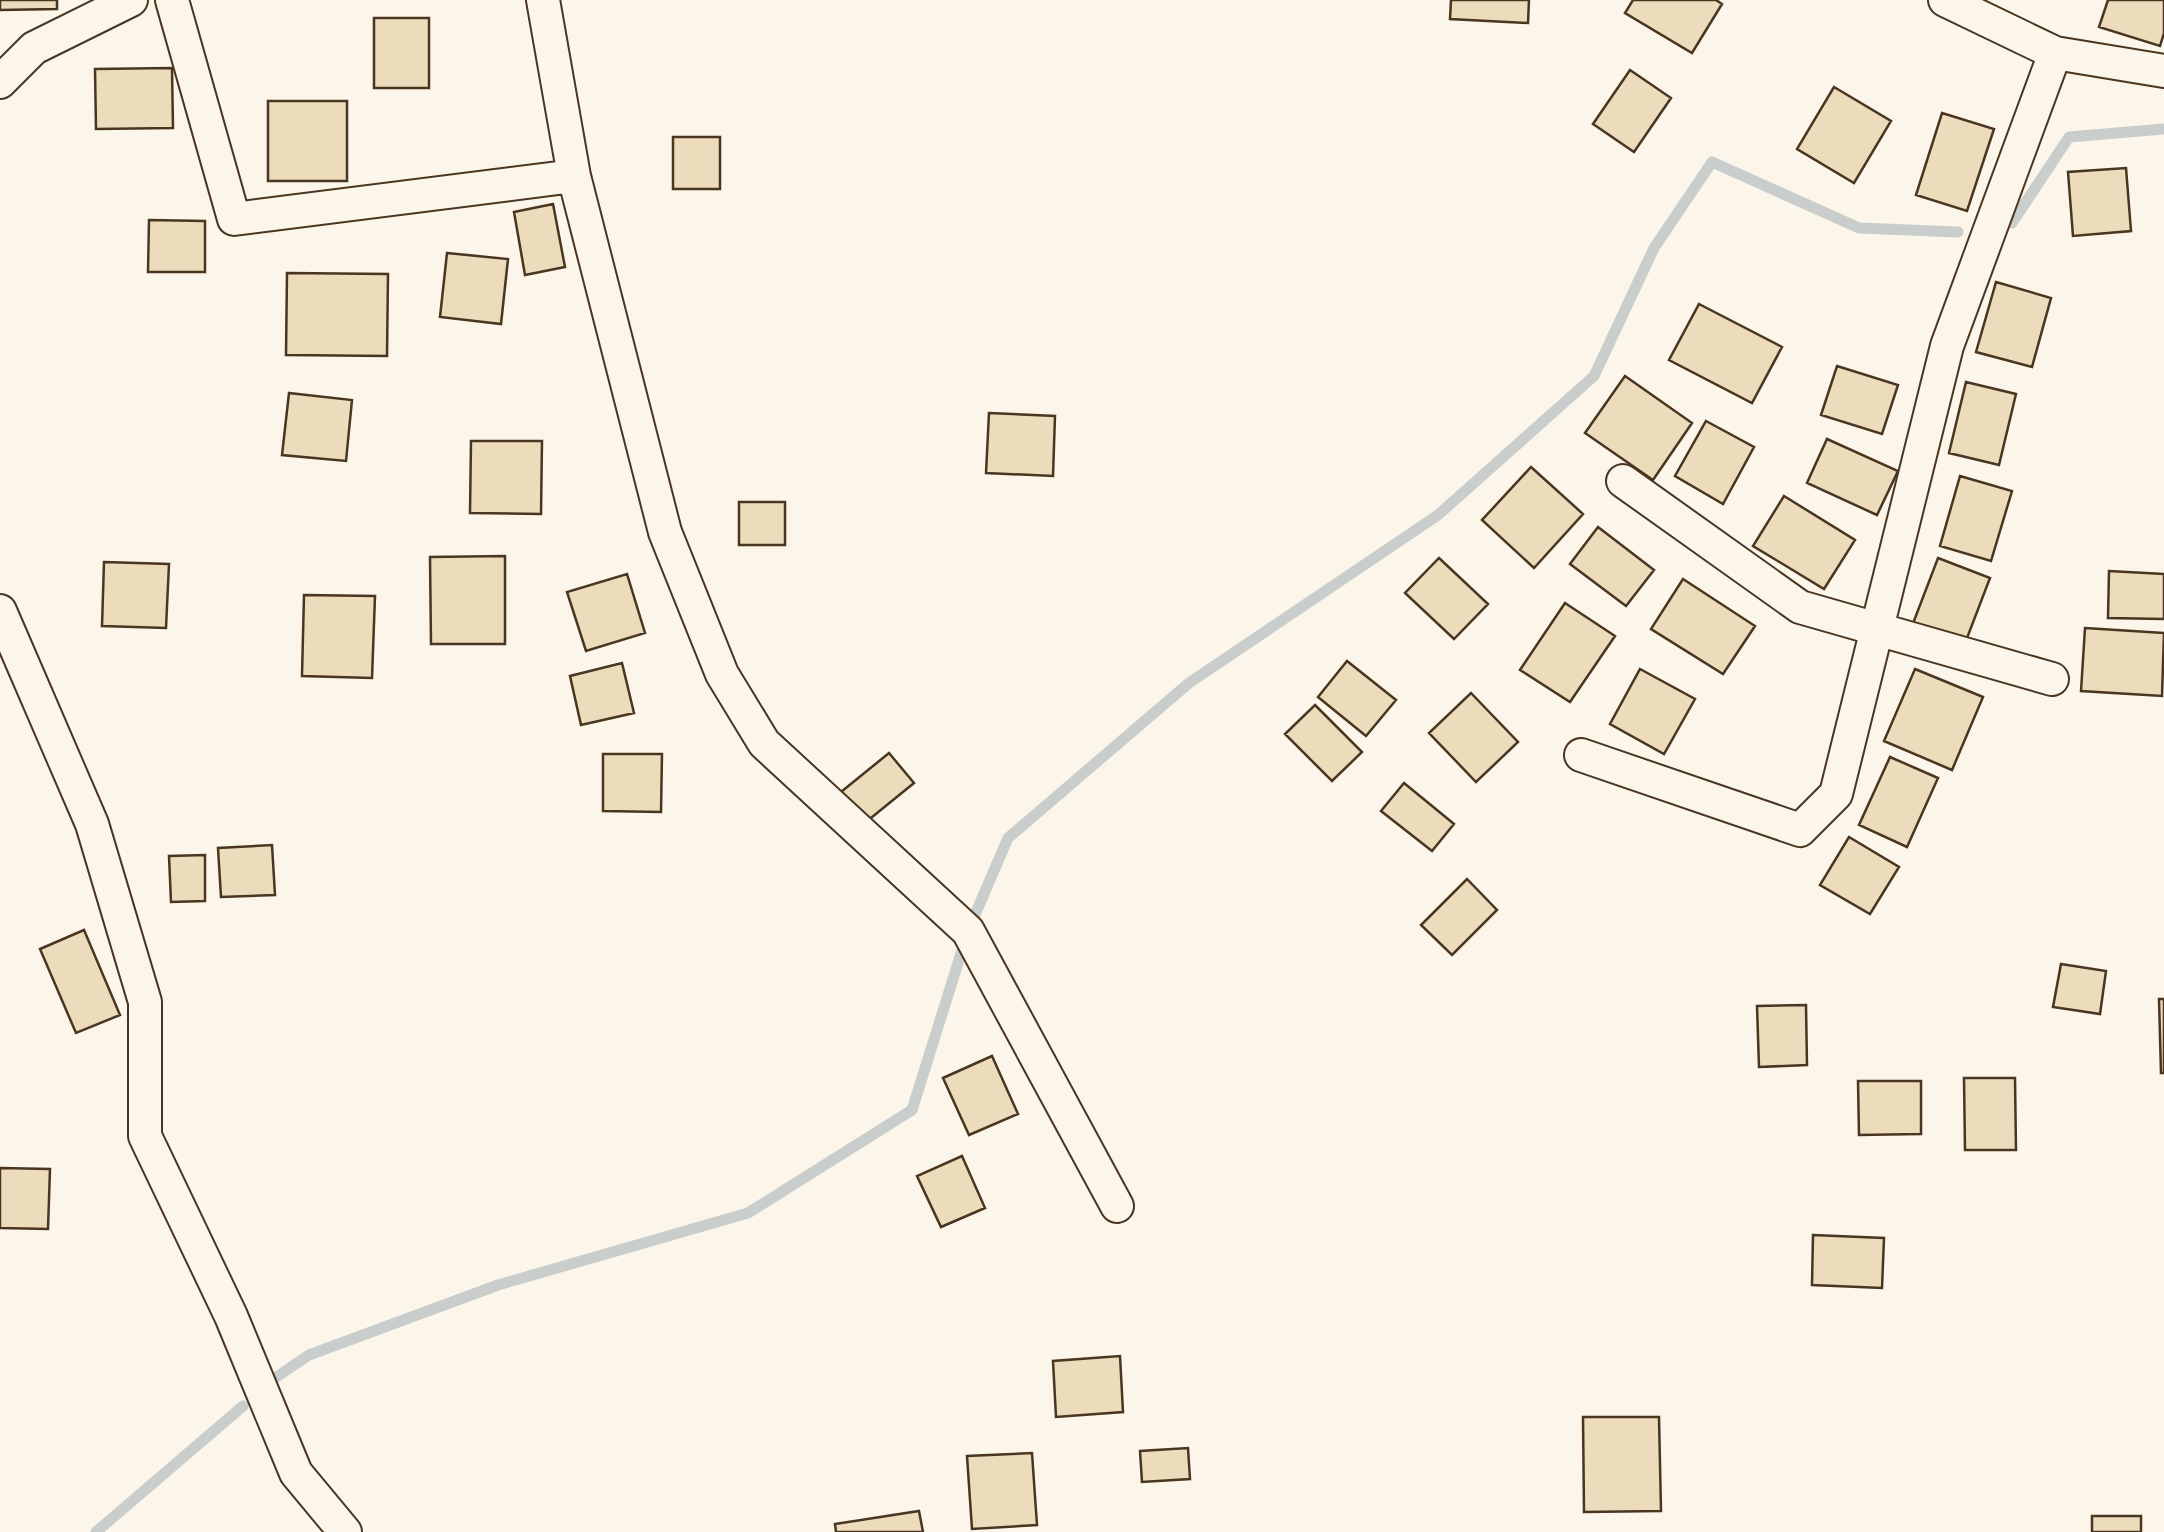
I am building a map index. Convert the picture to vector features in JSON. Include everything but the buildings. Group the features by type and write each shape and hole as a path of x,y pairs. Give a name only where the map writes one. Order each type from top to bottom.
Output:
{"street":[{"path":"0,82 34,48 131,0"},
{"path":"172,0 234,219 574,176"},
{"path":"544,0 574,176 665,532 722,674 764,742 968,930 1117,1206"},
{"path":"1945,0 2055,53 2164,72"},
{"path":"1581,755 1800,830 1836,794 1947,346 2055,53"},
{"path":"1624,481 1800,607 2052,679"},
{"path":"0,610 92,824 144,1002 144,1136 231,1316 296,1472 345,1532"}],"waterway":[{"path":"2012,223 2069,137 2164,129"},
{"path":"272,1380 309,1355 498,1285 748,1213 912,1110 968,931 1008,838 1189,683 1438,515 1594,376 1654,248 1712,162 1859,228 1958,232"},
{"path":"96,1532 243,1406"}]}
